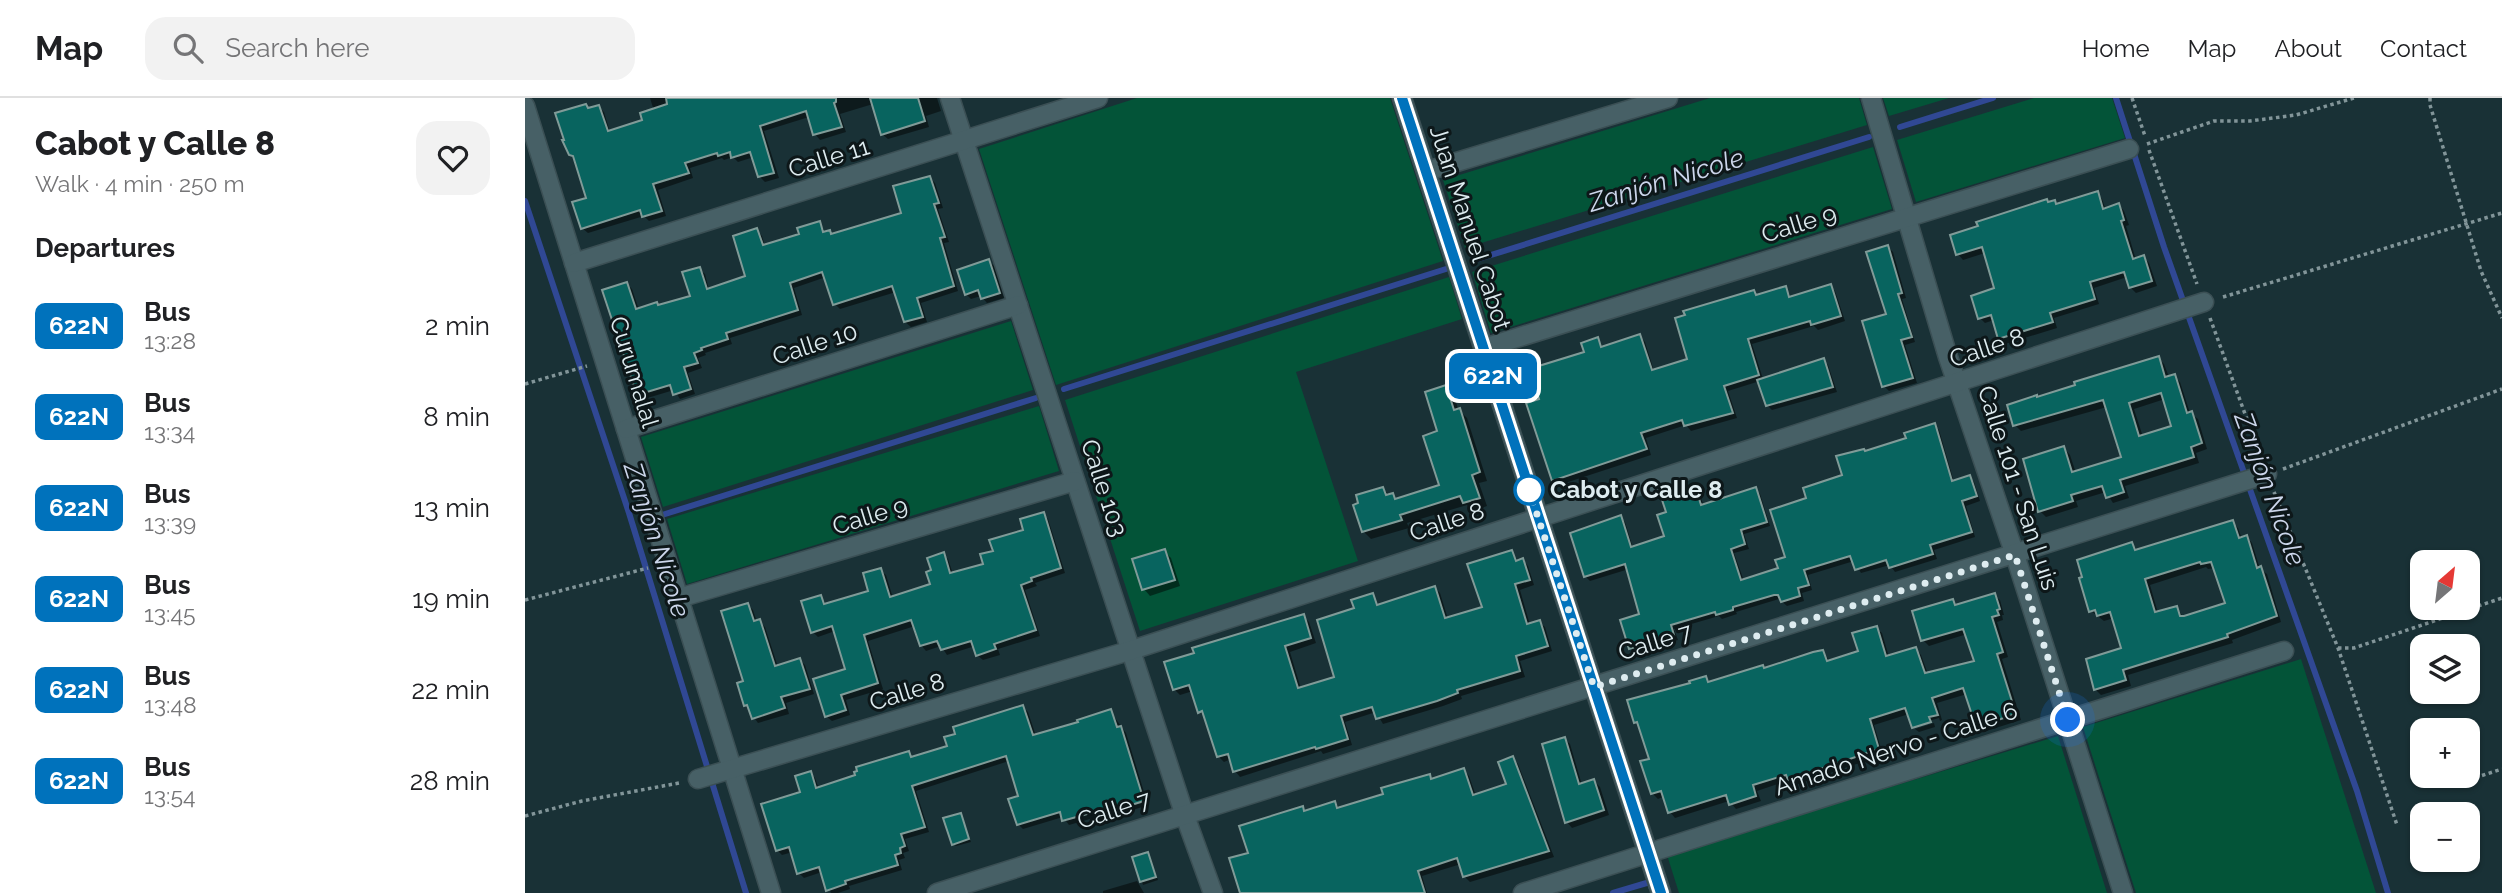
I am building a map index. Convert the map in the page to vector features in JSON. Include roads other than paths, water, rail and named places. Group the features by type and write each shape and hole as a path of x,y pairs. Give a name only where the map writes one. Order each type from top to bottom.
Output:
{"street":[{"name":"Calle 103","path":"950,98 1184,813 1213,893"},
{"name":"Calle 11","path":"574,263 1098,98"},
{"name":"Juan Manuel Cabot","path":"1402,98 1661,893"},
{"path":"1427,172 1668,98"},
{"name":"Calle 101 - San Luis","path":"1871,98 1957,383 2123,893"},
{"name":"Curumalal","path":"525,106 771,893"},
{"name":"Calle 9","path":"1484,348 2129,149"},
{"name":"Calle 8","path":"698,779 1132,650 2204,302"},
{"name":"Calle 10","path":"626,429 1018,305"},
{"name":"Calle 7","path":"937,893 2264,475"},
{"name":"Calle 9","path":"679,598 1075,481"},
{"name":"Amado Nervo - Calle 6","path":"1523,893 2284,651"}],"waterway":[{"name":"Zanjón Nicole","path":"1900,127 1993,98"},
{"name":"Zanjón Nicole","path":"2116,98 2164,247 2357,791 2388,893"},
{"name":"Zanjón Nicole","path":"1475,260 1869,137"},
{"name":"Zanjón Nicole","path":"525,201 629,513 746,893"},
{"name":"Zanjón Nicole","path":"1064,389 1446,269"},
{"name":"Zanjón Nicole","path":"662,515 1036,398"},
{"path":"1613,893 1650,882 1651,887"}],"place":[{"name":"Cabot y Calle 8","path":"1529,490"}]}
